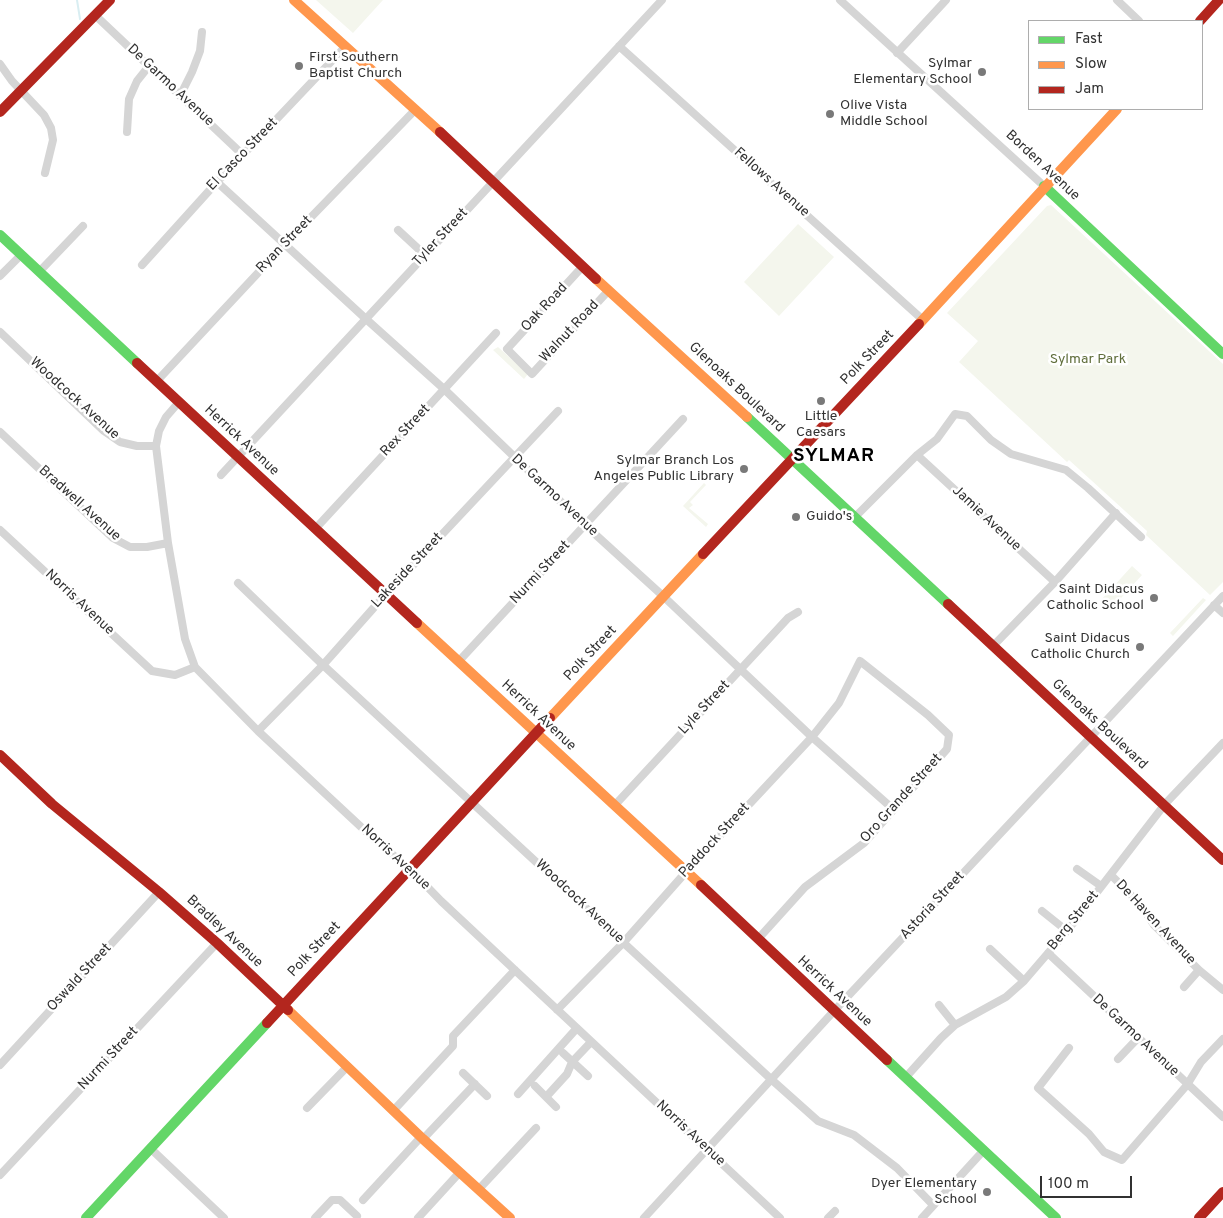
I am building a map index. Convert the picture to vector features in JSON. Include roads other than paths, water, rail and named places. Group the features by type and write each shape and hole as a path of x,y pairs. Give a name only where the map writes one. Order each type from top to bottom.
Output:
{"main road":[{"path":"0,112 110,0"},
{"name":"Glenoaks Boulevard","path":"294,0 494,181 608,290 855,516 1223,860"},
{"path":"1201,20 1219,0"},
{"name":"Polk Street","path":"86,1218 663,596 923,320 1044,186 1116,110"},
{"name":"Borden Avenue","path":"1044,186 1223,354"},
{"name":"Herrick Avenue","path":"0,235 156,382 460,661 1056,1218"},
{"name":"Bradley Avenue","path":"0,755 52,804 218,943 393,1111 510,1218"},
{"path":"1199,1218 1223,1192"}],"street":[{"name":"Tyler Street","path":"220,475 662,0"},
{"name":"Borden Avenue","path":"840,0 1044,186"},
{"path":"897,53 946,0"},
{"path":"1117,0 1138,20"},
{"name":"De Garmo Avenue","path":"96,16 243,155"},
{"path":"180,96 200,51 202,32"},
{"name":"Fellows Avenue","path":"619,46 923,320"},
{"name":"El Casco Street","path":"142,265 217,182 345,47"},
{"path":"0,64 20,90 44,115 51,128 53,140 45,173"},
{"path":"127,132 129,99 138,81 149,66"},
{"name":"Ryan Street","path":"156,382 285,244 415,110"},
{"name":"De Garmo Avenue","path":"217,182 444,389 585,525 812,737 893,809"},
{"path":"39,272 83,226"},
{"path":"398,230 425,255"},
{"path":"0,276 21,255"},
{"name":"Oak Road","path":"532,374 507,349 583,266"},
{"name":"Walnut Road","path":"532,374 608,290"},
{"name":"Woodcock Avenue","path":"0,332 104,431 120,442 137,446 156,446"},
{"name":"Rex Street","path":"316,528 496,333"},
{"path":"179,402 166,417 158,431 156,446 168,543 185,640 195,667"},
{"name":"Lakeside Street","path":"258,731 324,665 386,594 558,411"},
{"path":"855,516 917,455 937,439 955,414 967,416 991,440 1012,454 1066,470 1141,537"},
{"name":"Nurmi Street","path":"460,661 683,419"},
{"name":"Bradwell Avenue","path":"0,432 113,538 130,547 147,547 168,543"},
{"name":"Jamie Avenue","path":"917,455 1055,582"},
{"path":"993,646 1055,582 1116,513"},
{"name":"Norris Avenue","path":"0,530 152,670 175,675 195,667 258,731 374,839 410,869 441,901 780,1218"},
{"name":"Woodcock Avenue","path":"238,583 772,1080 818,1120 854,1135 897,1168 933,1205"},
{"name":"Astoria Street","path":"644,1218 834,1011 1223,596"},
{"path":"1214,605 1223,614"},
{"name":"Lyle Street","path":"614,805 788,618 798,612"},
{"name":"Oro Grande Street","path":"758,939 806,887 864,842 947,749 949,734 928,715 860,662"},
{"name":"Paddock Street","path":"557,1010 623,943 686,872 812,737 839,703 860,662"},
{"name":"Berg Street","path":"906,1077 955,1025 1006,997 1024,981 1111,875 1165,804 1223,743"},
{"name":"De Haven Avenue","path":"1077,869 1101,886"},
{"name":"De Haven Avenue","path":"1111,875 1142,906 1154,925 1199,970 1223,990"},
{"name":"Oswald Street","path":"0,1065 159,892"},
{"path":"1042,911 1067,930"},
{"name":"Nurmi Street","path":"0,1175 218,943"},
{"path":"990,949 1024,981"},
{"name":"De Garmo Avenue","path":"1048,953 1223,1117"},
{"path":"393,1111 453,1046 453,1036 458,1030 515,970"},
{"path":"1184,987 1199,970"},
{"path":"939,1005 955,1025"},
{"path":"518,1094 577,1028"},
{"path":"1118,1059 1138,1038"},
{"path":"1068,1048 1038,1088 1089,1134 1104,1152 1122,1160 1187,1085 1201,1062 1223,1039"},
{"path":"546,1097 567,1074 572,1062 592,1042"},
{"path":"563,1053 588,1076"},
{"path":"307,1108 347,1067"},
{"path":"463,1073 487,1096"},
{"path":"363,1200 475,1084"},
{"path":"534,1086 556,1107"},
{"path":"479,1189 536,1128"},
{"path":"150,1148 224,1218"},
{"path":"922,1218 984,1150"},
{"path":"418,1218 460,1172"},
{"path":"315,1218 332,1200 340,1200 357,1216"},
{"path":"828,1218 835,1211"}],"waterway":[{"path":"77,0 80,19"}],"place":[{"name":"First Southern Baptist Church","path":"299,66"},
{"name":"Sylmar Elementary School","path":"982,72"},
{"name":"Olive Vista Middle School","path":"830,114"},
{"name":"Little Caesars","path":"821,401"},
{"name":"Sylmar Branch Los Angeles Public Library","path":"744,469"},
{"name":"Guido's","path":"796,517"},
{"name":"Saint Didacus Catholic School","path":"1154,598"},
{"name":"Saint Didacus Catholic Church","path":"1140,647"},
{"name":"Dyer Elementary School","path":"987,1192"}],"district":[{"name":"SYLMAR","path":"834,457"}],"park label":[{"name":"Sylmar Park","path":"1088,360"}]}
